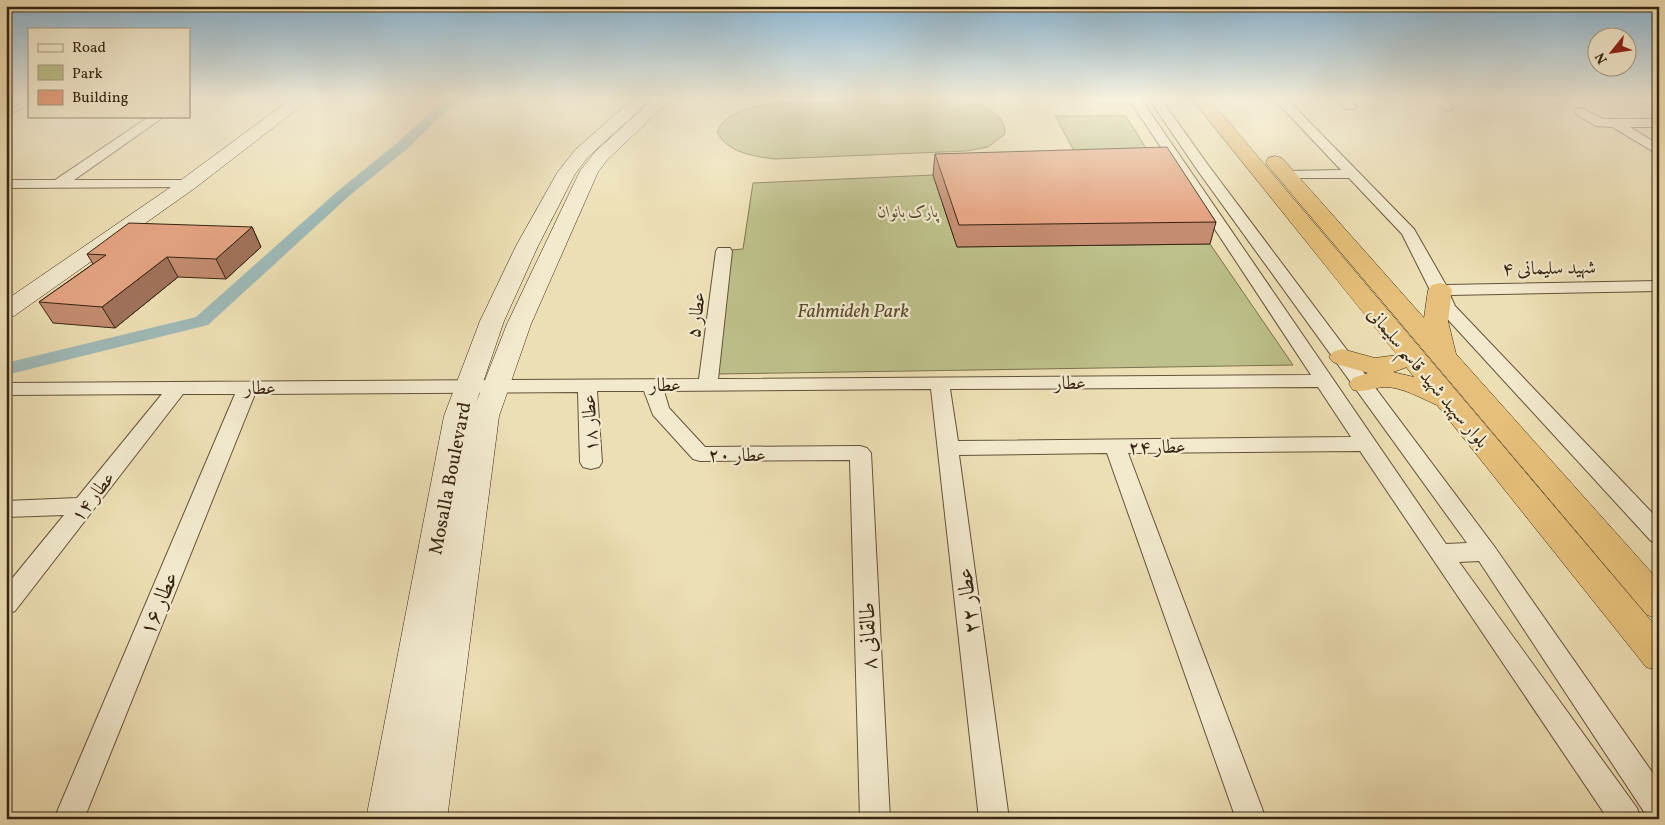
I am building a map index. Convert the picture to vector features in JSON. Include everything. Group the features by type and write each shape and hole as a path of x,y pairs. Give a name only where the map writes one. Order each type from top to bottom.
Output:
{"highway":[{"name":"بلوار سپهبد شهید قاسم سلیمانی","path":"1232,138 1659,656"},
{"name":"بلوار سپهبد شهید قاسم سلیمانی","path":"1254,138 1659,605"},
{"path":"1440,290 1436,321 1445,358"},
{"path":"1342,357 1356,364 1372,368 1398,362 1408,352"},
{"path":"1362,384 1371,380 1388,379 1415,386 1448,400"}],"street":[{"path":"58,184 127,138"},
{"path":"6,311 188,184 250,138"},
{"name":"Mosalla Boulevard","path":"426,819 485,416 483,385 492,321 527,246 566,173 581,154 600,138"},
{"name":"Mosalla Boulevard","path":"387,819 458,416 483,385 519,324 589,171 601,156 621,138"},
{"path":"1160,138 1440,553 1626,819"},
{"path":"1182,138 1486,552 1659,808"},
{"path":"1317,138 1409,232 1440,290 1447,308 1659,535"},
{"path":"1637,138 1659,151"},
{"path":"1180,168 1203,168"},
{"path":"1287,175 1353,174"},
{"path":"6,184 188,184"},
{"name":"عطار ۵","path":"708,384 724,252"},
{"name":"شهید سلیمانی ۴","path":"1440,290 1659,286"},
{"name":"عطار","path":"6,388 1324,381"},
{"name":"عطار ۲۲","path":"940,383 994,819"},
{"name":"عطار ۱۸","path":"587,384 590,462"},
{"name":"عطار ۲۰","path":"652,384 660,410 700,454 860,453"},
{"name":"عطار ۱۴","path":"6,604 178,387"},
{"name":"عطار ۱۶","path":"69,819 248,387"},
{"name":"عطار ۲۴","path":"948,448 1367,444"},
{"path":"1115,447 1252,819"},
{"name":"طالقانی ۸","path":"860,453 875,819"},
{"path":"6,509 84,506"},
{"path":"1440,553 1486,552"}],"green space":[{"path":"721,138 1000,138 988,147 966,151 774,159 750,155 734,149"},
{"path":"1067,138 1139,138 1152,158 1078,158"},
{"name":"Fahmideh Park","path":"933,175 957,247 1210,244 1293,365 717,374 731,250 743,249 753,183"}],"building":[{"path":"1167,147 1216,222 959,225 935,154"},
{"path":"129,223 252,227 216,259 167,257 102,307 39,302 106,255 87,254"}],"waterway":[{"path":"6,369 202,321 344,193 411,138"}],"park label":[{"name":"پارک بانوان","path":"908,211"}]}
